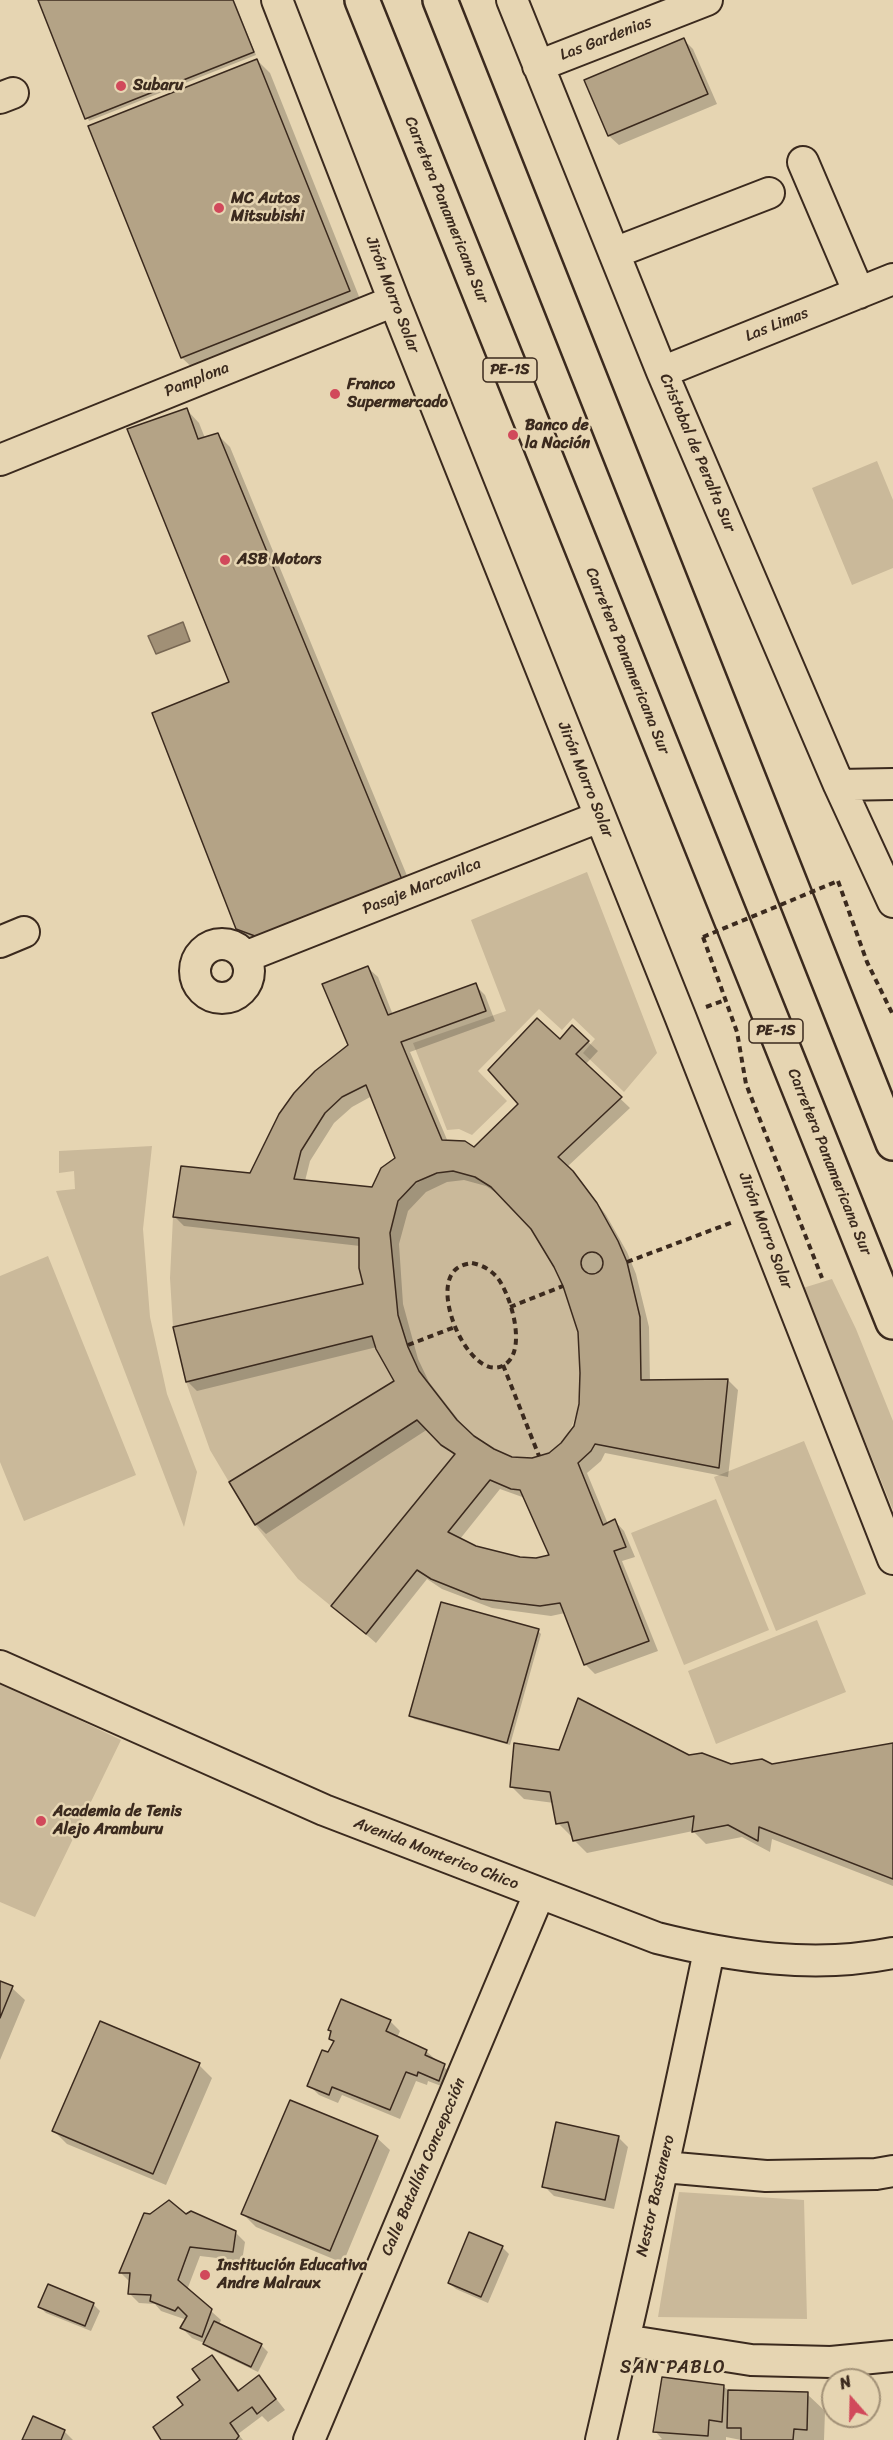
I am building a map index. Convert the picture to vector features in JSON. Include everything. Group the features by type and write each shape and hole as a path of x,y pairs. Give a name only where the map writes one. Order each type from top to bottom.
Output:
{"highway":[{"name":"Carretera Panamericana Sur","path":"362,0 893,1322"},
{"path":"440,0 893,1143"}],"street":[{"name":"Jirón Morro Solar","path":"277,0 599,817 681,1016 893,1559"},
{"name":"Cristobal de Peralta Sur","path":"512,0 662,372 839,785 893,902"},
{"name":"Las Gardenias","path":"538,66 707,0"},
{"path":"803,162 859,292"},
{"path":"614,253 769,193"},
{"name":"Las Limas","path":"662,372 893,279"},
{"name":"Pamplona","path":"0,460 394,301"},
{"path":"839,785 893,784"},
{"name":"Pasaje Marcavilca","path":"245,957 599,817"},
{"path":"206,937 238,949 245,957 249,975 245,984 230,996 211,995 203,990 195,974 198,957 206,937"},
{"name":"Avenida Monterico Chico","path":"0,1666 324,1810 657,1938 709,1951 775,1959 837,1960 893,1953"},
{"name":"Calle Batallón Concepcción","path":"309,2440 539,1894"},
{"name":"Nestor Bastanero","path":"601,2440 638,2270 664,2167 709,1951"},
{"path":"664,2167 766,2176 876,2174 893,2171"},
{"path":"624,2340 751,2360 831,2362 893,2356"}],"path":[{"path":"822,1278 746,1084 737,1032 703,937 838,881 867,962 893,1015"},
{"path":"627,1262 738,1220"},
{"path":"472,1263 489,1269 498,1278 510,1306 516,1328 513,1353 503,1365 486,1366 465,1348 455,1327 448,1291 449,1280 455,1270 463,1265 472,1263"},
{"path":"510,1306 563,1286"},
{"path":"408,1345 455,1327"},
{"path":"503,1365 539,1456"}],"shaded area":[{"path":"877,461 893,500 893,568 852,585 812,488"},
{"path":"183,622 190,641 156,654 148,636"},
{"path":"587,872 657,1053 624,1092 583,1053 595,1039 573,1018 562,1030 539,1009 478,1071 507,1101 472,1135 459,1129 447,1130 413,1043 506,1011 471,920"},
{"path":"152,1146 143,1229 150,1317 167,1394 197,1472 184,1527 56,1191 75,1189 74,1171 59,1173 59,1151"},
{"path":"453,1171 473,1176 484,1182 528,1226 554,1265 575,1318 581,1366 577,1412 562,1441 556,1447 535,1458 513,1457 491,1448 469,1432 432,1390 409,1350 399,1319 390,1250 392,1221 396,1209 401,1198 418,1183 428,1177"},
{"path":"173,1217 359,1238 359,1268 363,1284 173,1327 170,1278"},
{"path":"48,1256 136,1475 24,1521 0,1462 0,1276"},
{"path":"832,1279 856,1329 893,1421 893,1510 803,1288"},
{"path":"372,1336 376,1349 394,1381 229,1482 210,1450 186,1382"},
{"path":"417,1420 441,1445 455,1454 331,1606 298,1579 255,1525"},
{"path":"804,1441 866,1594 776,1631 714,1477"},
{"path":"716,1499 769,1630 684,1665 631,1533"},
{"path":"817,1620 846,1692 716,1744 688,1671"},
{"name":"Academia de Tenis Alejo Aramburu","path":"0,1682 121,1740 35,1917 0,1902"},
{"path":"679,2192 804,2200 807,2319 658,2317"}],"building":[{"name":"Subaru","path":"38,0 233,0 254,52 85,119"},
{"path":"684,38 708,94 608,136 584,80"},
{"name":"MC Autos Mitsubishi","path":"257,59 350,291 181,358 88,126"},
{"name":"ASB Motors","path":"187,408 198,439 218,433 403,882 263,939 236,929 152,713 229,682 127,429"},
{"path":"368,966 388,1015 476,983 486,1011 401,1042 442,1140 465,1141 474,1147 518,1104 488,1070 537,1018 560,1039 572,1025 589,1041 576,1054 622,1097 558,1157 573,1171 597,1203 627,1262 640,1317 641,1380 728,1379 719,1468 595,1444 578,1463 603,1525 615,1519 626,1547 614,1551 649,1641 584,1665 560,1603 540,1606 481,1599 431,1579 417,1570 366,1634 331,1606 455,1454 441,1445 417,1420 255,1525 229,1482 394,1381 376,1349 372,1336 186,1382 173,1327 363,1284 359,1268 359,1238 173,1217 181,1166 250,1173 279,1114 294,1093 315,1071 348,1045 322,984","holes":["366,1085 395,1158 381,1168 372,1187 294,1179 301,1151 325,1113 342,1097","453,1171 475,1177 491,1187 531,1229 563,1286 578,1332 579,1404 574,1426 561,1443 549,1453 532,1458 512,1457 474,1436 457,1420 419,1371 408,1347 398,1315 390,1233 398,1201 416,1182 437,1173","490,1480 511,1489 520,1490 549,1555 536,1558 520,1557 476,1546 448,1532"]},
{"path":"592,1252 602,1259 603,1263 596,1273 592,1274 582,1267 581,1263 588,1253"},
{"path":"441,1602 539,1629 507,1743 409,1716"},
{"path":"578,1698 689,1755 702,1753 731,1764 762,1759 772,1764 893,1743 893,1879 759,1827 758,1841 728,1825 692,1832 694,1816 573,1841 568,1822 556,1824 550,1792 510,1787 514,1743 559,1750"},
{"path":"0,1981 13,1986 0,2018"},
{"path":"341,1999 391,2020 386,2031 427,2050 425,2055 445,2064 439,2081 418,2072 417,2076 406,2072 390,2110 332,2087 329,2095 307,2086 322,2050 328,2052 334,2041 329,2039 331,2031 328,2030"},
{"path":"100,2021 200,2063 153,2174 52,2131"},
{"path":"290,2100 378,2136 330,2251 241,2214"},
{"path":"556,2122 619,2136 605,2200 542,2187"},
{"path":"169,2200 186,2214 191,2211 236,2231 233,2252 190,2247 178,2280 212,2309 202,2337 180,2328 187,2316 178,2307 175,2311 150,2301 151,2295 128,2294 130,2273 119,2273 144,2213 150,2214"},
{"path":"469,2232 503,2246 481,2297 448,2283"},
{"path":"48,2284 94,2303 85,2326 38,2307"},
{"path":"214,2321 262,2344 251,2367 203,2344"},
{"path":"212,2355 238,2391 259,2375 276,2399 257,2414 252,2407 230,2423 239,2436 236,2440 161,2440 153,2427 183,2405 177,2397 200,2380 192,2369"},
{"path":"662,2377 724,2385 722,2422 709,2420 708,2436 653,2432"},
{"path":"728,2390 808,2392 807,2430 794,2429 793,2440 741,2440 741,2428 727,2428"},
{"path":"33,2416 65,2430 61,2440 22,2440"}],"place":[{"name":"Subaru","path":"121,86"},
{"name":"MC Autos Mitsubishi","path":"219,208"},
{"name":"Franco Supermercado","path":"335,394"},
{"name":"Banco de la Nación","path":"513,435"},
{"name":"ASB Motors","path":"225,560"},
{"name":"Academia de Tenis Alejo Aramburu","path":"41,1821"},
{"name":"Institución Educativa Andre Malraux","path":"205,2275"}],"district":[{"name":"SAN PABLO","path":"673,2368"}]}
